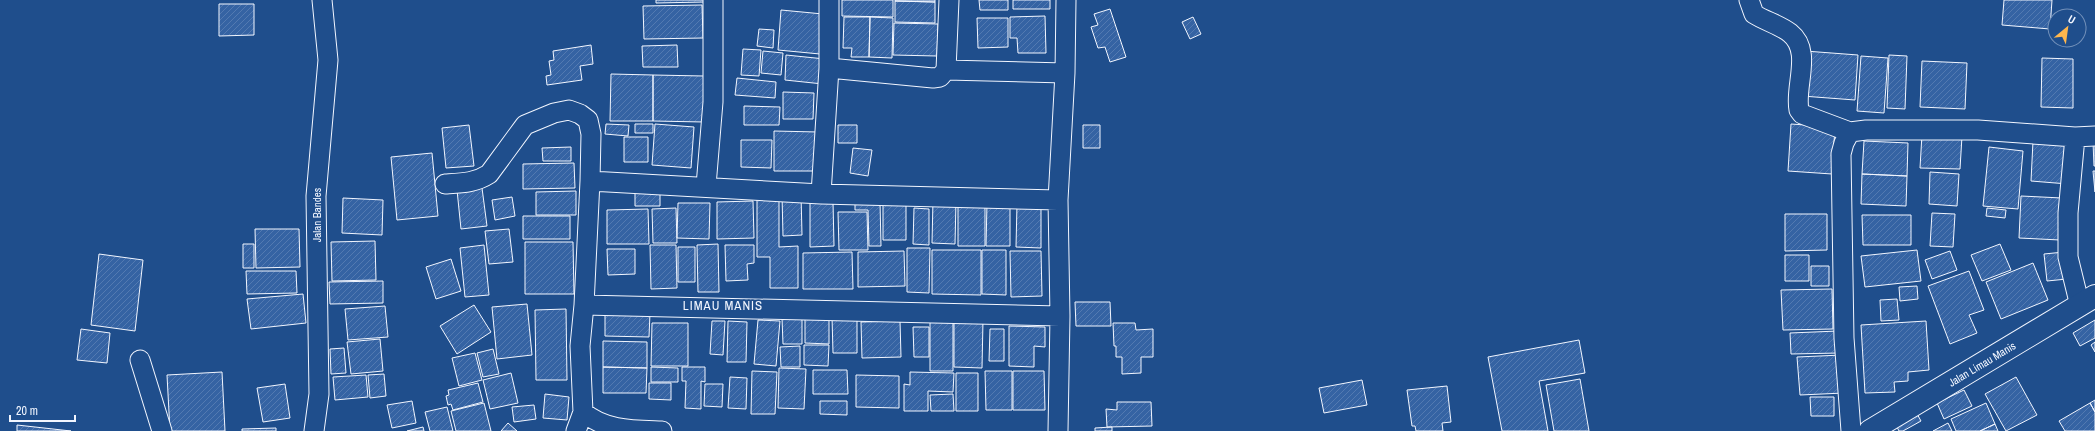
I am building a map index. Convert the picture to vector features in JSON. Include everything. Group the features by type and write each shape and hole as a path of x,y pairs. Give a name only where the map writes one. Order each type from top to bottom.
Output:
{"street":[{"name":"Jalan Bandes","path":"314,431 319,394 316,196 328,60 322,0"},
{"path":"706,186 713,102 713,0"},
{"path":"822,194 829,68 829,0"},
{"path":"829,68 934,78 940,77 946,70 949,0"},
{"path":"1058,431 1060,316 1058,200 1065,73 1066,0"},
{"path":"1749,0 1754,14 1789,32 1796,38 1801,55 1799,110 1802,114 1850,132 1866,130 1978,130 2075,137 2095,136"},
{"path":"946,70 1065,73"},
{"path":"445,184 468,183 482,179 489,174 525,125 554,112 569,110 580,114 588,120 591,134 590,181 584,305 580,346 583,412 576,431"},
{"path":"1850,132 1844,143 1842,154 1844,338 1852,431"},
{"path":"2075,137 2068,213 2068,257 2088,301"},
{"path":"590,181 706,186 822,194 1058,200"},
{"name":"Jalan Limau Manis","path":"1870,431 2088,301"},
{"path":"584,305 1060,316"},
{"path":"140,360 151,388 162,431"},
{"path":"583,412 591,420 621,430 662,431"}],"building":[{"path":"656,0 705,0 705,2 656,3"},
{"path":"842,0 893,0 893,17 842,16"},
{"path":"935,0 935,2 895,1"},
{"path":"979,0 1008,0 1008,10 980,10"},
{"path":"1013,0 1050,0 1050,9 1013,9"},
{"path":"2004,0 2052,0 2051,8 2047,8 2047,29 2002,25"},
{"path":"895,1 935,2 935,23 895,22"},
{"path":"219,4 254,4 254,35 219,36"},
{"path":"702,5 703,38 644,39 643,6"},
{"path":"1110,9 1126,57 1110,62 1105,47 1098,48 1091,27 1098,25 1094,14"},
{"path":"781,10 823,14 820,54 778,50"},
{"path":"1045,16 1046,53 1018,53 1017,38 1010,38 1010,17"},
{"path":"844,17 870,17 869,57 851,57 852,48 843,48"},
{"path":"870,17 893,18 892,58 869,57"},
{"path":"1193,17 1201,34 1190,39 1182,22"},
{"path":"977,18 1008,18 1008,47 978,48"},
{"path":"894,23 938,24 937,56 893,55"},
{"path":"759,29 774,30 773,48 757,46"},
{"path":"591,45 593,64 580,66 582,80 547,85 546,76 551,75 549,61 554,60 553,51"},
{"path":"677,45 678,67 643,67 642,46"},
{"path":"743,49 761,50 759,76 741,75"},
{"path":"763,51 783,53 781,75 761,73"},
{"path":"1805,51 1858,55 1855,100 1802,96"},
{"path":"786,55 825,59 823,84 785,80"},
{"path":"1889,55 1907,56 1905,109 1887,108"},
{"path":"1861,56 1888,58 1884,113 1857,111"},
{"path":"2042,58 2073,59 2073,108 2041,107"},
{"path":"1922,61 1967,63 1965,109 1920,107"},
{"path":"611,74 653,75 653,121 610,121"},
{"path":"653,75 704,76 704,122 653,121"},
{"path":"737,78 776,82 775,98 735,95"},
{"path":"783,92 814,93 813,119 783,119"},
{"path":"744,106 780,107 779,125 744,125"},
{"path":"606,124 629,125 628,136 605,134"},
{"path":"635,124 653,124 653,133 635,133"},
{"path":"655,124 694,127 691,168 652,165"},
{"path":"1791,124 1835,127 1832,174 1788,171"},
{"path":"469,125 474,166 446,168 442,128"},
{"path":"838,125 857,125 857,143 838,143"},
{"path":"1083,125 1100,125 1100,148 1083,148"},
{"path":"774,131 818,132 817,171 774,171"},
{"path":"1922,134 1962,136 1960,169 1920,168"},
{"path":"624,137 648,137 648,162 624,162"},
{"path":"741,140 772,140 771,168 741,167"},
{"path":"1864,141 1908,143 1907,176 1862,174"},
{"path":"2033,141 2071,144 2068,184 2031,181"},
{"path":"2093,142 2095,142 2095,166 2094,166"},
{"path":"571,147 571,161 543,161 542,148"},
{"path":"1989,147 2023,151 2018,209 1983,206"},
{"path":"853,148 872,150 868,176 850,173"},
{"path":"432,153 438,216 397,220 391,157"},
{"path":"574,163 575,188 523,189 523,164"},
{"path":"2093,171 2095,171 2095,192"},
{"path":"1930,172 1959,174 1957,206 1929,204"},
{"path":"1862,174 1907,176 1906,206 1861,204"},
{"path":"482,188 487,226 461,229 457,190"},
{"path":"635,190 660,191 660,206 635,206"},
{"path":"576,191 576,215 536,215 536,192"},
{"path":"757,193 779,194 779,247 798,246 798,288 770,288 770,257 757,257"},
{"path":"801,194 802,235 783,236 782,195"},
{"path":"2021,196 2062,198 2060,240 2019,238"},
{"path":"512,197 515,216 495,220 492,200"},
{"path":"343,198 383,200 382,235 342,233"},
{"path":"933,200 956,201 955,244 932,243"},
{"path":"753,201 754,238 717,239 717,202"},
{"path":"906,201 906,240 883,240 883,202"},
{"path":"833,202 834,246 810,247 810,203"},
{"path":"855,202 880,202 881,246 869,246 868,210 855,210"},
{"path":"678,203 710,203 709,239 677,238"},
{"path":"958,203 985,203 985,246 958,246"},
{"path":"987,203 1010,203 1010,246 986,246"},
{"path":"1017,204 1041,204 1041,248 1016,247"},
{"path":"676,208 677,243 653,243 652,209"},
{"path":"914,208 929,209 929,245 913,244"},
{"path":"1987,208 2006,210 2005,218 1986,216"},
{"path":"648,209 649,244 607,244 607,210"},
{"path":"838,212 867,212 868,250 839,250"},
{"path":"1932,213 1955,214 1953,247 1930,246"},
{"path":"1785,214 1827,214 1827,250 1785,251"},
{"path":"1862,215 1911,215 1911,245 1863,245"},
{"path":"523,216 570,216 570,239 523,239"},
{"path":"255,229 299,229 300,267 256,268"},
{"path":"509,229 513,262 489,264 485,231"},
{"path":"375,241 376,280 332,281 331,242"},
{"path":"525,242 573,242 574,294 525,294"},
{"path":"243,244 254,244 254,268 243,268"},
{"path":"718,244 719,292 698,292 697,245"},
{"path":"2000,244 2011,270 1982,281 1971,255"},
{"path":"484,245 489,295 465,297 460,248"},
{"path":"650,245 676,245 677,288 651,289"},
{"path":"725,245 754,245 754,263 747,264 748,280 726,281"},
{"path":"678,247 695,247 695,282 678,282"},
{"path":"907,248 930,248 929,293 907,292"},
{"path":"607,249 635,249 635,274 608,275"},
{"path":"932,250 981,250 981,295 932,294"},
{"path":"982,250 1006,250 1006,295 982,294"},
{"path":"1917,250 1921,281 1865,287 1861,256"},
{"path":"904,251 905,286 858,287 858,252"},
{"path":"1010,251 1041,251 1042,296 1011,297"},
{"path":"1950,251 1957,270 1932,279 1925,260"},
{"path":"852,252 853,289 803,289 803,253"},
{"path":"2064,252 2067,279 2047,281 2044,254"},
{"path":"99,254 143,260 135,331 91,325"},
{"path":"1785,255 1809,255 1809,281 1785,281"},
{"path":"451,259 461,291 436,299 426,267"},
{"path":"2033,263 2048,300 2001,319 1986,282"},
{"path":"1811,266 1829,266 1829,286 1811,286"},
{"path":"246,271 296,271 297,293 247,294"},
{"path":"1969,271 1984,310 1969,315 1977,333 1950,344 1928,286"},
{"path":"383,281 383,303 330,304 329,282"},
{"path":"1917,286 1918,299 1900,301 1899,287"},
{"path":"1832,289 1833,329 1783,330 1781,290"},
{"path":"303,294 306,323 251,329 247,299"},
{"path":"1897,299 1899,320 1881,321 1880,300"},
{"path":"1075,302 1110,302 1111,326 1076,326"},
{"path":"527,304 532,355 497,359 492,307"},
{"path":"474,305 491,332 457,354 440,326"},
{"path":"385,306 388,337 348,340 345,309"},
{"path":"566,309 567,380 536,380 535,310"},
{"path":"605,313 650,313 649,337 605,336"},
{"path":"805,315 829,316 829,344 805,343"},
{"path":"930,316 953,316 953,371 930,371"},
{"path":"802,317 802,344 783,344 782,318"},
{"path":"832,317 857,317 857,353 833,353"},
{"path":"954,319 983,320 982,368 954,367"},
{"path":"758,320 780,321 776,366 754,364"},
{"path":"2095,320 2095,338 2080,346 2073,333"},
{"path":"712,321 725,321 723,355 710,354"},
{"path":"728,321 747,322 746,362 727,362"},
{"path":"900,321 901,357 862,358 861,322"},
{"path":"1926,321 1929,370 1908,372 1908,381 1894,382 1895,392 1865,393 1861,325"},
{"path":"652,323 688,323 688,366 651,366"},
{"path":"1113,323 1135,323 1136,330 1153,329 1153,357 1141,357 1141,373 1122,374 1122,357 1116,357 1116,346 1114,346"},
{"path":"1009,326 1045,327 1045,347 1034,346 1034,367 1009,366"},
{"path":"913,327 929,327 929,357 914,357"},
{"path":"81,329 110,333 107,363 77,360"},
{"path":"990,329 1004,329 1004,361 989,361"},
{"path":"1838,331 1839,353 1791,354 1790,333"},
{"path":"380,339 383,371 351,374 347,342"},
{"path":"1579,340 1585,373 1539,381 1548,431 1502,431 1488,357"},
{"path":"603,341 647,342 647,368 603,367"},
{"path":"2095,342 2095,352 2091,345"},
{"path":"804,345 829,345 828,366 804,365"},
{"path":"800,346 800,367 781,367 780,347"},
{"path":"344,348 346,373 331,374 330,349"},
{"path":"493,349 499,374 483,377 477,353"},
{"path":"475,353 482,380 459,386 452,358"},
{"path":"1842,355 1844,393 1800,395 1797,357"},
{"path":"603,367 647,368 646,393 603,393"},
{"path":"651,367 678,368 678,382 651,382"},
{"path":"682,367 705,367 705,382 701,381 701,409 685,408 686,381 682,381"},
{"path":"779,368 806,369 804,409 778,408"},
{"path":"813,370 847,370 848,394 813,394"},
{"path":"752,371 777,372 775,414 751,414"},
{"path":"985,371 1012,371 1012,410 986,410"},
{"path":"1013,371 1044,371 1045,410 1013,410"},
{"path":"222,372 225,431 170,431 167,375"},
{"path":"910,372 954,373 953,392 928,391 928,411 904,411 904,384 910,385"},
{"path":"511,373 518,403 490,409 483,380"},
{"path":"956,373 978,373 978,411 956,411"},
{"path":"384,374 386,396 370,398 368,375"},
{"path":"366,375 368,397 335,400 333,377"},
{"path":"856,375 899,376 899,408 856,407"},
{"path":"730,377 747,378 746,409 728,408"},
{"path":"2016,377 2037,415 2006,431 1985,394"},
{"path":"1580,379 1589,431 1554,431 1546,385"},
{"path":"1362,380 1367,405 1324,413 1319,388"},
{"path":"478,383 483,402 453,410 451,404 448,405 446,396 449,395 448,390"},
{"path":"649,383 671,383 671,400 649,399"},
{"path":"285,384 290,418 263,422 257,388"},
{"path":"705,384 723,384 722,407 704,406"},
{"path":"1447,386 1451,422 1442,423 1443,431 1416,431 1415,426 1412,426 1407,390"},
{"path":"1964,390 1972,406 1944,419 1937,403"},
{"path":"545,394 569,397 567,420 543,418"},
{"path":"953,394 954,411 931,411 930,395"},
{"path":"1810,397 1834,397 1834,416 1811,416"},
{"path":"2095,400 2095,412 2090,403"},
{"path":"412,401 416,423 392,428 387,405"},
{"path":"820,401 847,401 847,415 820,414"},
{"path":"1117,402 1151,402 1152,426 1107,427 1106,409 1117,410"},
{"path":"484,403 491,431 456,431 451,411"},
{"path":"1986,403 1995,424 1980,431 1956,431 1951,419"},
{"path":"2090,403 2095,412 2095,431 2065,431 2059,421"},
{"path":"534,405 536,419 514,422 512,407"},
{"path":"447,407 453,431 430,431 425,412"},
{"path":"1916,412 1921,421 1903,431 1899,431 1895,423"},
{"path":"508,423 517,431 501,431"},
{"path":"1948,423 1952,431 1933,431"},
{"path":"1995,424 1998,431 1980,431"},
{"path":"17,425 71,431 17,431"},
{"path":"423,427 424,431 407,431"},
{"path":"1112,427 1112,431 1095,431 1095,428"},
{"path":"276,428 276,431 242,431 242,429"}],"district":[{"name":"LIMAU MANIS","path":"723,305"}]}
